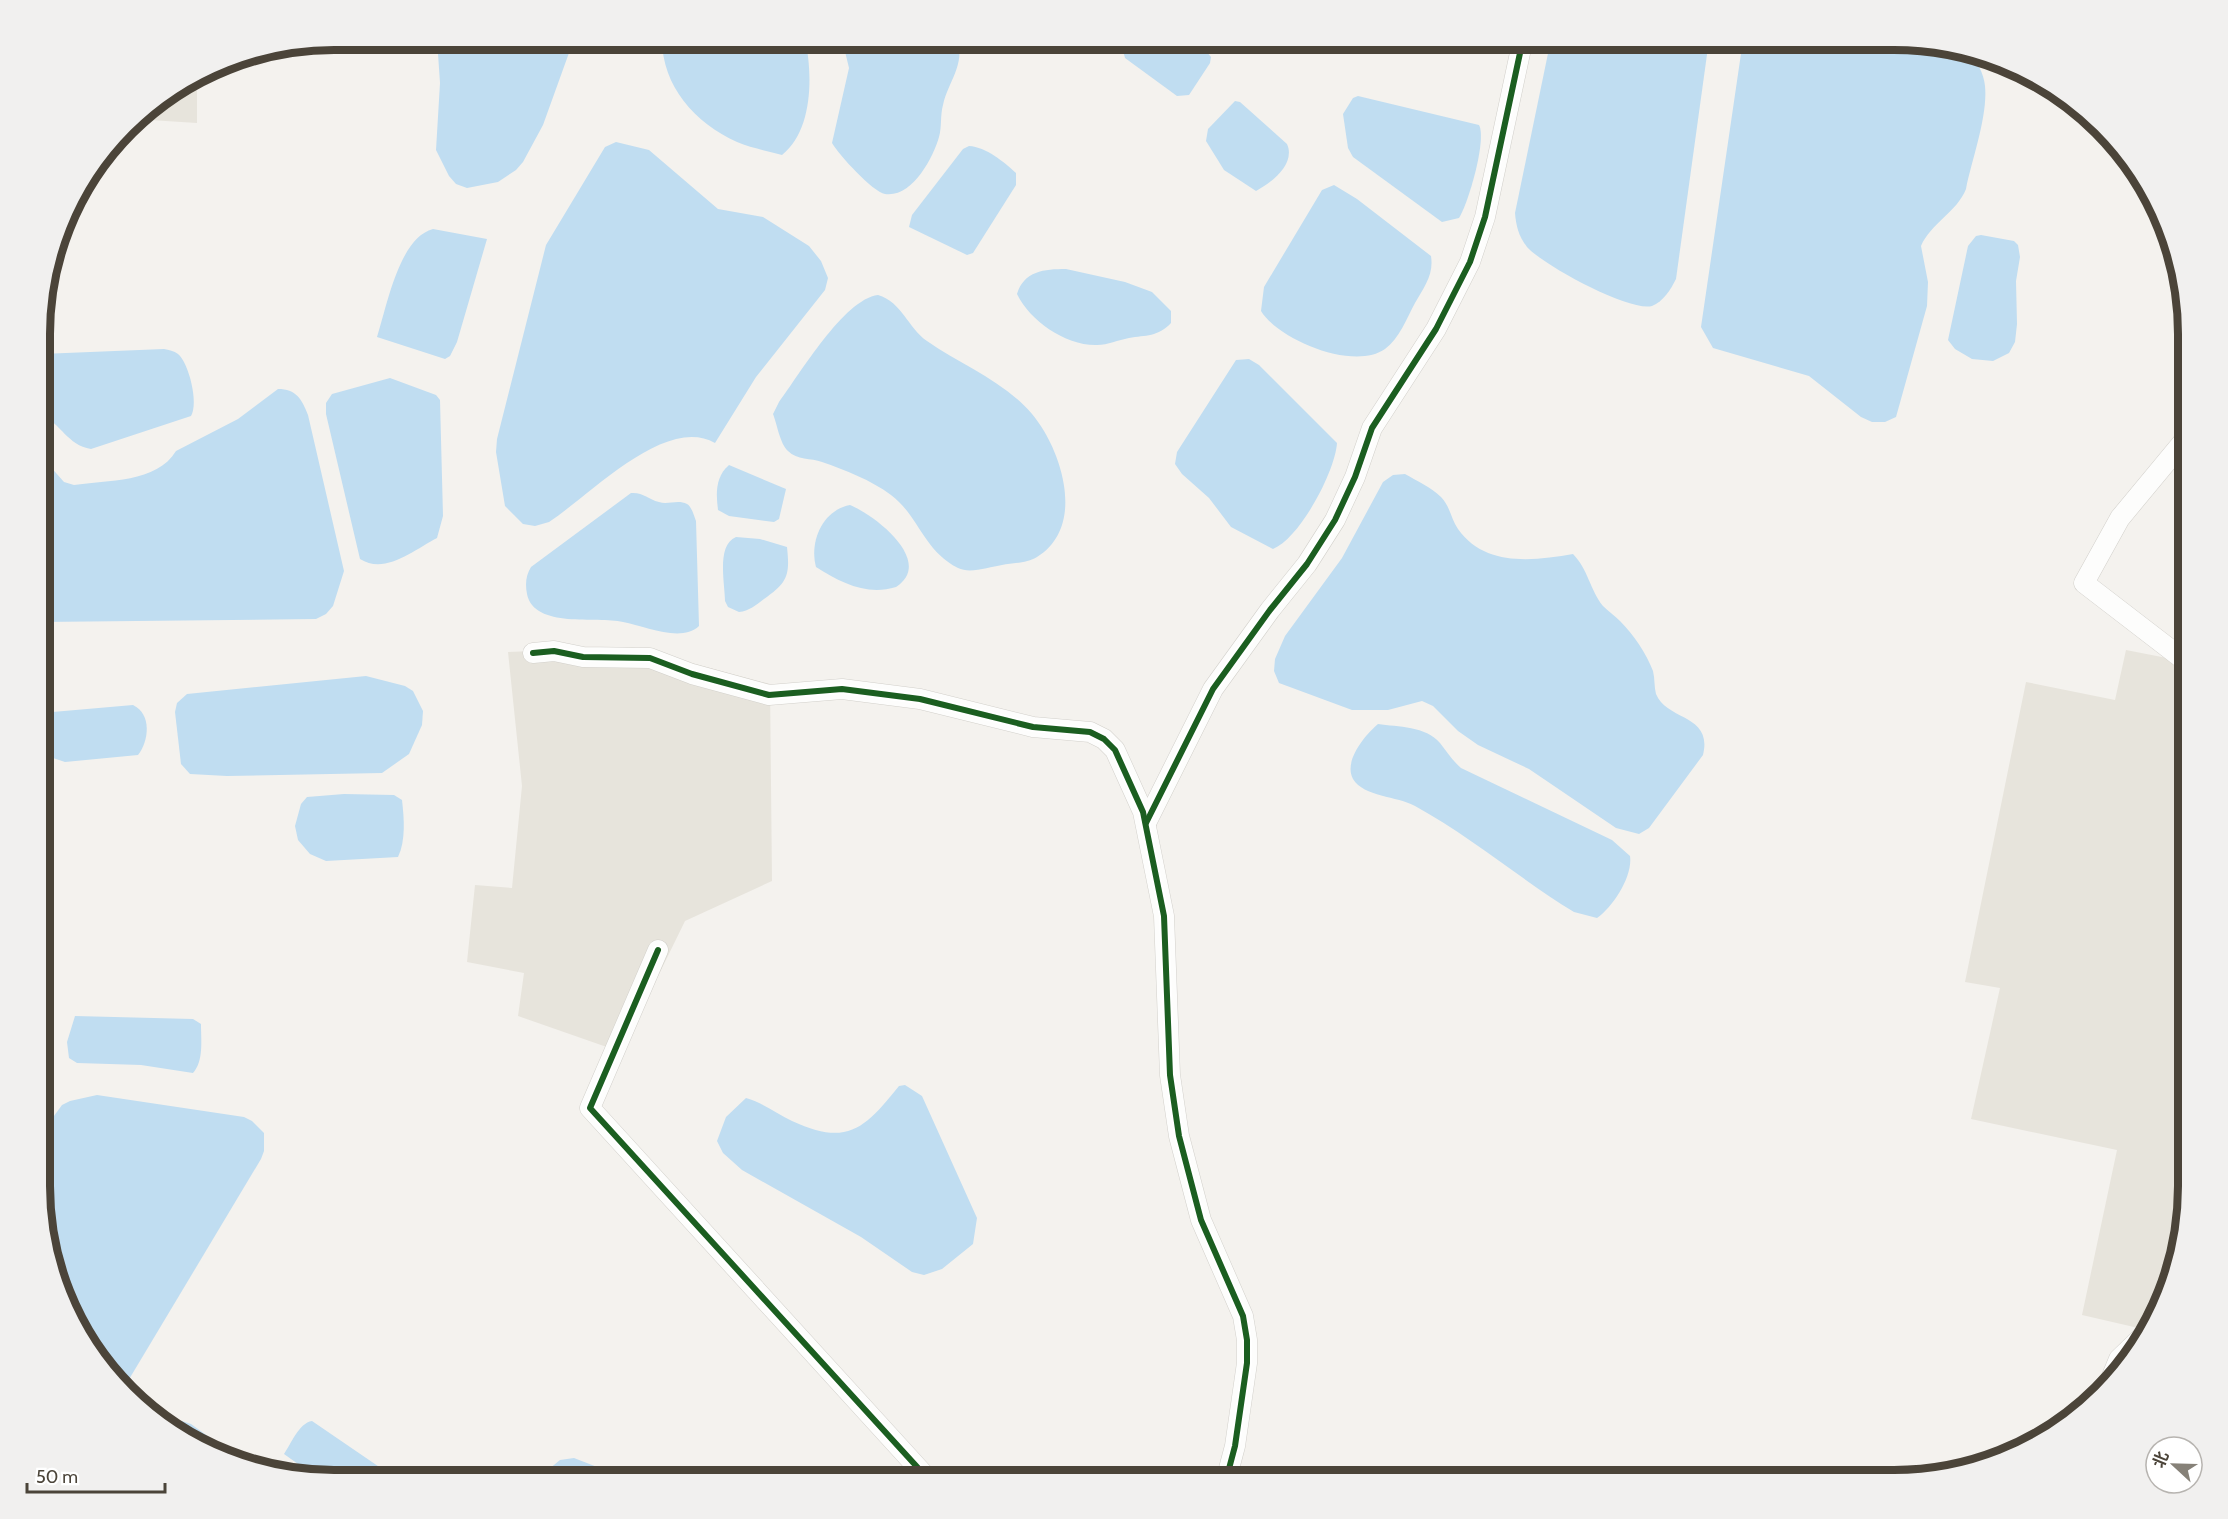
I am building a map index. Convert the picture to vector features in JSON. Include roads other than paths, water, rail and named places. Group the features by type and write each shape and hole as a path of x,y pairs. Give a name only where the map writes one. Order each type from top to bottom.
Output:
{"street":[{"path":"1146,823 1213,689 1269,610 1307,564 1335,519 1355,477 1372,428 1436,329 1470,262 1485,217 1521,50"},
{"path":"2178,448 2120,518 2084,583 2178,655"},
{"path":"533,653 554,651 583,657 650,658 692,674 770,695 842,689 920,699 1033,727 1089,732 1104,739 1115,750 1139,797 1164,916 1170,1075 1179,1136 1202,1220 1243,1316 1247,1340 1247,1364 1235,1446 1229,1470"},
{"path":"658,950 590,1108 920,1470"}],"water":[{"path":"438,50 570,50 543,125 523,162 516,170 498,182 467,188 456,184 449,176 436,150 440,83"},
{"path":"663,50 807,50 808,101 800,132 792,145 782,155 754,148 722,134 695,113 684,101 668,72"},
{"path":"845,50 959,50 958,65 945,97 940,133 932,155 920,175 904,190 895,194 885,194 873,187 849,164 832,143 849,68"},
{"path":"1042,50 1075,50 1066,53"},
{"path":"1123,50 1205,50 1211,57 1210,63 1189,95 1177,96 1125,58"},
{"path":"1549,50 1708,50 1676,279 1669,291 1656,304 1641,306 1625,302 1587,286 1550,265 1527,247 1518,231 1515,213"},
{"path":"1742,50 1913,50 1950,55 1976,62 1985,86 1984,111 1979,138 1962,197 1925,238 1921,246 1928,282 1927,306 1896,417 1885,422 1872,422 1861,417 1809,376 1713,348 1701,327"},
{"path":"1358,96 1479,125 1481,144 1479,157 1459,218 1442,222 1353,157 1348,148 1343,114 1353,98"},
{"path":"1235,101 1240,102 1287,144 1289,151 1285,166 1275,178 1256,191 1224,170 1206,141 1208,129"},
{"path":"616,142 649,150 718,209 763,217 809,246 821,261 828,278 825,290 756,377 715,443 695,437 674,439 651,448 606,478 549,522 535,526 523,524 505,506 496,452 497,439 546,245 605,147"},
{"path":"969,146 988,152 1006,164 1016,173 1016,185 973,253 967,255 909,227 912,215 963,149"},
{"path":"1334,185 1357,199 1431,256 1432,263 1428,281 1402,328 1390,345 1372,355 1337,354 1300,342 1270,322 1261,311 1264,287 1322,190"},
{"path":"433,229 487,239 457,342 450,356 445,359 377,337 390,292 403,259 411,245 421,235"},
{"path":"1976,236 2014,241 2018,245 2020,257 2016,281 2015,342 2009,353 1993,361 1972,359 1955,349 1948,340 1968,246"},
{"path":"1066,269 1125,282 1152,292 1171,311 1171,323 1156,333 1101,345 1085,344 1061,336 1031,314 1017,294 1020,286 1030,276 1043,271"},
{"path":"878,295 893,303 920,336 1006,390 1033,415 1044,431 1058,462 1065,498 1060,531 1051,545 1037,557 1025,562 980,570 958,568 937,552 900,503 891,495 858,476 822,462 796,456 785,448 773,414 779,402 837,323 851,309"},
{"path":"164,349 173,351 182,359 192,384 194,403 191,416 91,449 83,447 70,439 50,421 50,354"},
{"path":"1249,359 1259,365 1337,443 1330,470 1305,518 1294,532 1273,549 1231,527 1209,498 1182,474 1175,464 1177,452 1236,360"},
{"path":"390,378 436,395 440,400 443,516 437,538 399,559 379,564 360,559 326,414 326,403 332,394"},
{"path":"278,389 284,389 298,396 308,415 344,571 333,606 326,614 316,619 50,622 50,466 64,482 74,485 144,475 168,461 176,451 238,419"},
{"path":"729,465 786,489 779,519 774,522 729,516 718,510 719,480"},
{"path":"1405,474 1441,497 1458,529 1482,550 1496,555 1526,559 1573,554 1603,606 1625,626 1643,651 1653,671 1656,694 1662,703 1687,719 1701,732 1704,742 1703,755 1649,828 1639,834 1616,828 1529,769 1478,745 1458,731 1433,706 1422,701 1388,710 1352,710 1279,683 1274,671 1275,659 1285,636 1342,558 1383,482 1393,475"},
{"path":"631,493 662,503 684,503 689,505 693,512 696,521 699,626 691,631 662,632 623,622 554,617 541,612 532,605 527,594 526,580 531,567"},
{"path":"850,505 861,510 886,529 905,553 909,565 906,577 896,587 865,589 845,583 816,567 815,547 820,528 832,513"},
{"path":"736,537 760,539 787,547 788,557 786,577 778,588 752,607 739,612 728,607 725,601 723,575 726,548"},
{"path":"366,676 405,686 413,691 423,711 422,725 409,754 382,773 227,776 190,774 181,764 175,712 177,703 187,694"},
{"path":"133,705 139,709 146,721 145,743 138,755 65,762 50,757 50,712"},
{"path":"1378,724 1411,728 1427,733 1440,743 1461,768 1612,840 1630,856 1625,882 1615,899 1597,918 1574,912 1415,806 1373,793 1358,785 1351,772 1353,756 1362,741"},
{"path":"344,794 394,795 402,800 403,836 398,857 326,861 310,854 298,840 295,826 301,804 307,797"},
{"path":"75,1016 193,1019 201,1024 201,1050 197,1068 193,1073 141,1065 77,1063 69,1058 67,1042"},
{"path":"905,1085 922,1096 977,1218 973,1244 942,1269 924,1275 912,1272 861,1237 742,1170 723,1153 717,1141 726,1117 746,1098 811,1129 842,1132 854,1129 865,1122 876,1113 899,1086"},
{"path":"97,1095 244,1117 252,1121 264,1133 264,1151 261,1159 128,1381 97,1343 79,1311 65,1277 55,1241 50,1204 50,1123 62,1105"},
{"path":"312,1421 384,1470 303,1468 284,1454 299,1430"},
{"path":"176,1422 191,1424 223,1447 191,1431"},
{"path":"574,1458 605,1470 548,1470 560,1460"}]}
